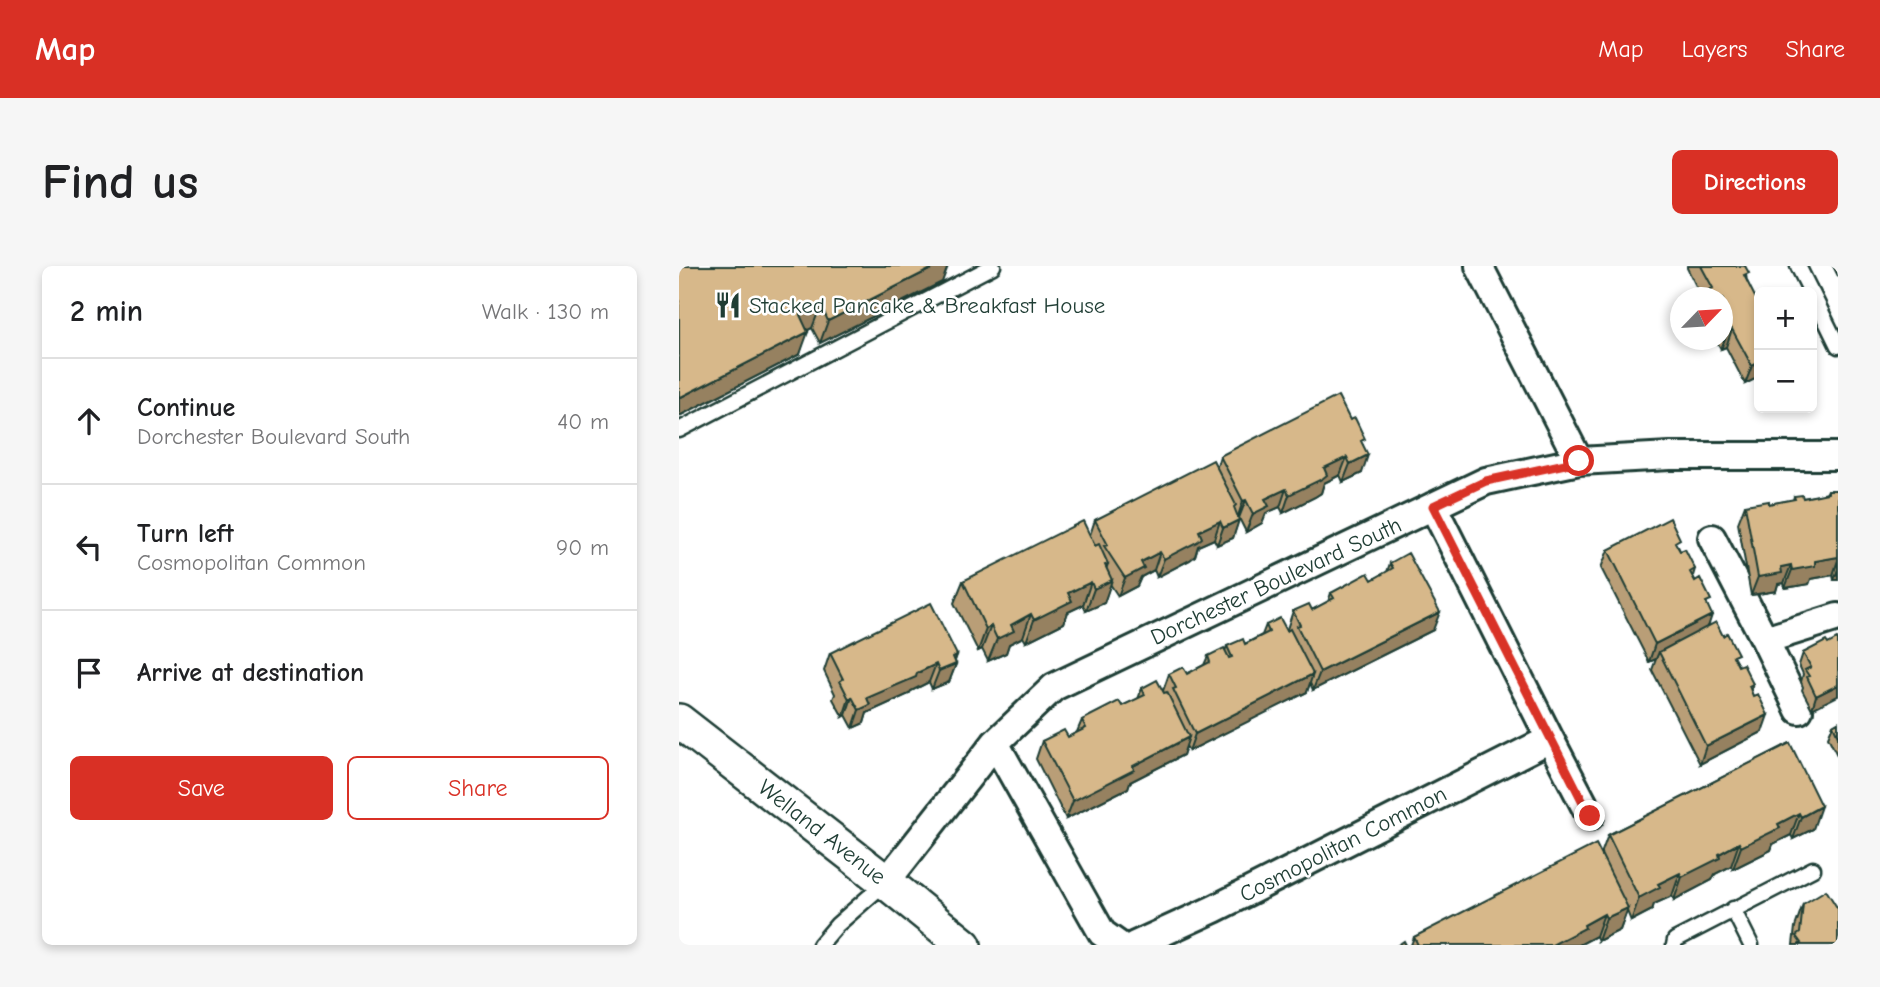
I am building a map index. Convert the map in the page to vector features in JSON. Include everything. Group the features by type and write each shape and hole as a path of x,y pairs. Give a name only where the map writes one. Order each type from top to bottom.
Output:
{"street":[{"path":"1479,266 1579,461"},
{"name":"Dorchester Boulevard South","path":"886,882 995,743 1054,687 1486,481 1579,461 1669,456 1838,456"},
{"path":"1433,506 1590,816"},
{"path":"1712,538 1799,710"},
{"path":"1765,640 1838,617"},
{"name":"Welland Avenue","path":"679,721 964,945"},
{"name":"Cosmopolitan Common","path":"1135,945 1214,909 1551,739"},
{"path":"995,743 1102,933 1119,945"}],"lane":[{"path":"679,430 993,266"},
{"path":"1798,266 1809,287"},
{"path":"1817,303 1838,345"},
{"path":"1674,945 1675,940 1813,869"},
{"path":"821,945 837,925 886,882"},
{"path":"1733,909 1751,945"}],"building":[{"path":"686,266 937,266 828,321 821,305 800,315 808,332 679,398 679,269"},
{"path":"1701,266 1745,266 1749,273 1744,275 1754,295 1752,366 1733,331 1733,287 1712,287"},
{"path":"1338,396 1350,420 1355,418 1365,439 1361,441 1368,455 1350,464 1347,457 1324,468 1327,475 1322,479 1289,495 1286,489 1265,499 1269,506 1253,514 1246,500 1243,501 1220,456"},
{"path":"1213,460 1236,505 1234,507 1239,520 1223,528 1220,521 1199,531 1202,538 1197,542 1164,559 1160,552 1141,562 1144,568 1125,578 1104,546 1108,545 1095,520"},
{"path":"1828,490 1838,490 1838,557 1815,561 1815,566 1792,570 1791,565 1781,567 1782,573 1758,577 1745,505 1769,501 1769,504 1802,495 1803,498 1828,493"},
{"path":"1670,518 1680,539 1675,542 1680,551 1685,549 1695,569 1690,572 1695,581 1700,578 1711,600 1706,602 1712,615 1655,644 1608,550"},
{"path":"1083,521 1095,546 1099,544 1112,580 1094,589 1091,582 1068,593 1072,601 1034,620 1031,614 1011,625 1014,631 997,639 991,626 986,629 963,581"},
{"path":"1408,553 1440,612 1320,672 1297,626 1300,625 1293,611 1309,604 1312,610 1334,598 1331,593 1368,573 1372,580 1393,568 1390,563"},
{"path":"931,603 957,655 953,657 956,664 939,671 936,664 917,673 916,677 867,698 870,705 859,710 852,697 849,699 830,653"},
{"path":"1280,618 1287,631 1290,629 1313,674 1195,734 1173,689 1176,688 1169,674 1183,667 1187,674 1210,662 1208,656 1224,648 1229,658 1232,657 1227,646 1243,639 1245,644 1269,632 1266,625"},
{"path":"1716,622 1723,636 1727,633 1738,654 1733,656 1738,666 1743,664 1753,684 1749,686 1753,696 1758,694 1768,715 1706,746 1659,652"},
{"path":"1837,639 1838,685 1816,696 1805,670 1811,667 1803,653 1826,641 1828,644"},
{"path":"1157,680 1164,693 1167,692 1189,737 1133,766 1134,770 1073,801 1042,741 1064,730 1068,737 1086,728 1082,720 1119,701 1122,706 1145,695 1142,688"},
{"path":"1838,722 1838,736 1833,725"},
{"path":"1790,743 1821,806 1801,817 1799,813 1778,824 1780,828 1741,847 1739,843 1719,854 1720,858 1682,877 1680,873 1639,898 1608,835"},
{"path":"1596,844 1628,908 1606,918 1604,914 1584,925 1585,928 1552,945 1418,945 1414,937"},
{"path":"1826,890 1838,909 1838,945 1798,945 1801,943 1796,936 1800,933 1803,904"}],"place":[{"name":"Stacked Pancake & Breakfast House","path":"728,305"}],"route":[{"path":"1579,461 1486,481 1433,506 1590,816"}]}
